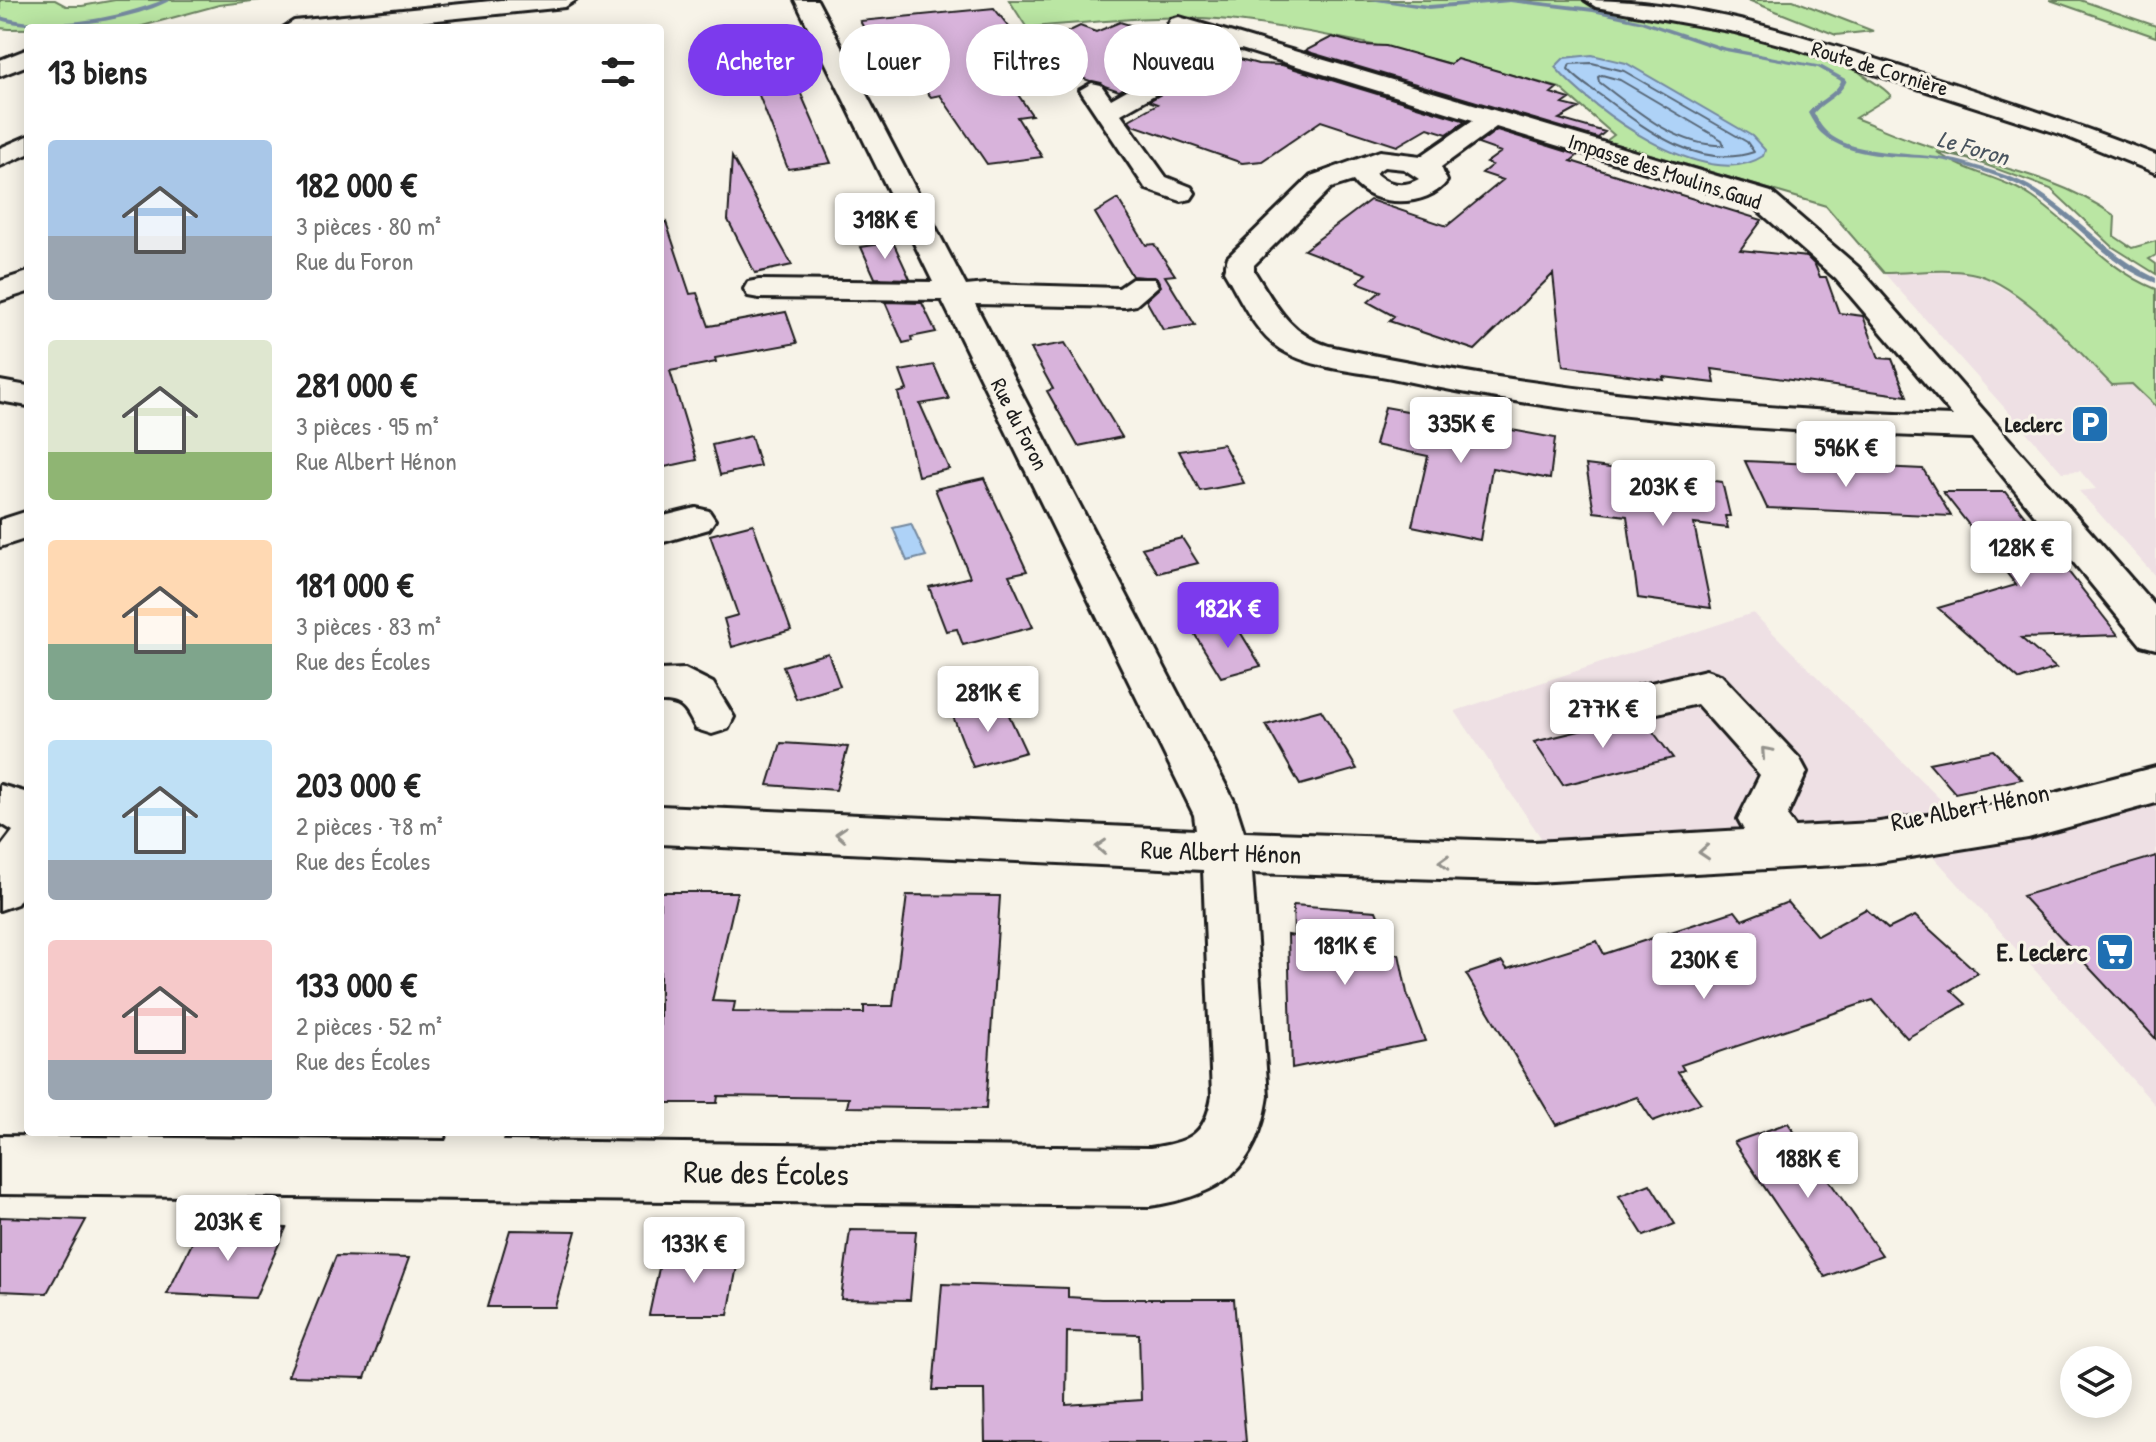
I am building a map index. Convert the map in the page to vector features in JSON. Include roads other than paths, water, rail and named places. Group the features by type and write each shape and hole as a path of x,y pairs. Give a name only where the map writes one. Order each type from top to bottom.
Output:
{"street":[{"path":"333,24 565,0"},
{"name":"Rue du Foron","path":"806,0 1213,803 1225,852"},
{"name":"Route de Cornière","path":"1596,0 1737,26 1798,42 2044,120 2156,165"},
{"name":"Impasse des Moulins Gaud","path":"1242,36 1766,201 1847,273 2156,634"},
{"path":"0,69 24,58"},
{"path":"1109,96 1100,100 1156,183 1181,193"},
{"path":"1493,117 1437,159 1423,165 1387,158 1321,182 1239,263 1239,271 1284,336 1310,349 1392,369 1589,402 1594,433 1701,445 1694,414 1982,428"},
{"path":"0,158 24,146"},
{"path":"759,289 1125,298 1143,286"},
{"path":"0,391 24,395"},
{"path":"664,529 696,520"},
{"path":"0,534 24,525"},
{"path":"664,686 685,685 698,694 712,717"},
{"path":"1653,698 1706,686 1784,772 1772,833"},
{"name":"Rue Albert Hénon","path":"664,825 1508,863 1772,833 2024,798 2156,760"},
{"name":"Rue Albert Hénon","path":"1772,833 1873,843 2028,819 2156,785"},
{"path":"0,804 17,808 24,814"},
{"path":"0,889 24,852"},
{"name":"Rue des Écoles","path":"0,1165 471,1151 1150,1177 1192,1170 1218,1153 1239,1110 1225,852"}],"water":[{"path":"1592,55 1626,63 1752,136 1765,150 1763,156 1739,165 1712,164 1682,156 1652,142 1595,104 1555,67 1564,58"},
{"path":"911,524 926,556 907,561 893,528"}],"waterway":[{"name":"Le Foron","path":"59,24 132,12 168,0"},
{"name":"Le Foron","path":"1373,0 1429,7 1510,0 1593,10 1640,21 1722,49 1820,67 1844,80 1839,90 1811,113 1821,130 1836,141 1875,152 1937,157 2013,180 2044,198 2125,264 2156,281"},
{"name":"Le Foron","path":"0,18 25,24"}],"place":[{"name":"Leclerc","path":"2090,424"},
{"name":"E. Leclerc","path":"2115,952"}]}
